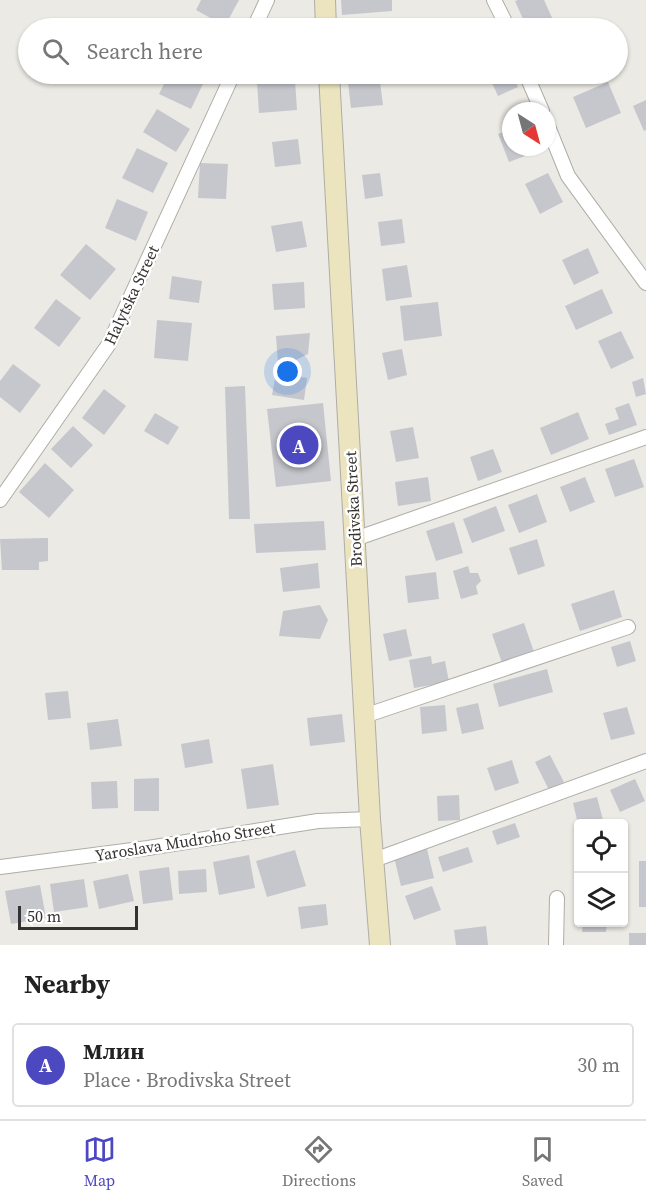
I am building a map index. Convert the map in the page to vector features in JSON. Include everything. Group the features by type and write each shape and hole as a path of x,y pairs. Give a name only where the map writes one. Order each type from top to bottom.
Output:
{"street":[{"path":"259,18 267,0"},
{"path":"325,0 326,18"},
{"path":"494,0 503,18"},
{"name":"Halytska Street","path":"1,497 110,344 228,84"},
{"name":"Brodivska Street","path":"330,84 370,819 380,945"},
{"path":"530,84 538,102"},
{"path":"556,146 568,176 646,283"},
{"path":"354,538 646,437"},
{"path":"364,716 628,627"},
{"path":"374,860 646,761"},
{"name":"Yaroslava Mudroho Street","path":"0,867 148,848 318,821 370,819"},
{"path":"556,898 556,945"}],"building":[{"path":"201,0 239,0 229,18 210,18 196,10"},
{"path":"341,0 392,0 392,11 342,15"},
{"path":"544,0 552,18 523,18 515,1"},
{"path":"164,84 203,84 191,109 159,94"},
{"path":"257,84 295,84 297,110 259,113"},
{"path":"348,84 380,84 383,105 351,108"},
{"path":"493,84 517,84 518,87 498,96"},
{"path":"603,84 609,84 621,113 586,128 573,97"},
{"path":"646,100 646,130 644,131 633,106"},
{"path":"157,109 190,129 176,152 143,132"},
{"path":"502,132 502,144 498,134"},
{"path":"298,139 301,164 275,167 272,142"},
{"path":"137,148 168,163 153,193 122,178"},
{"path":"507,156 525,156 509,162"},
{"path":"200,163 228,164 226,199 198,198"},
{"path":"380,173 383,196 365,199 362,175"},
{"path":"548,173 563,202 540,214 525,184"},
{"path":"117,199 148,212 136,241 105,228"},
{"path":"402,219 405,243 381,246 378,222"},
{"path":"302,221 307,247 276,252 271,226"},
{"path":"86,244 116,269 90,300 60,275"},
{"path":"588,248 599,273 574,285 562,260"},
{"path":"407,265 412,297 386,301 382,269"},
{"path":"172,276 202,281 199,303 169,299"},
{"path":"304,282 305,308 274,310 272,284"},
{"path":"602,289 613,313 576,330 565,306"},
{"path":"56,299 81,318 59,347 34,328"},
{"path":"438,302 442,336 404,341 400,306"},
{"path":"157,320 192,323 188,361 154,358"},
{"path":"621,331 634,358 611,369 598,341"},
{"path":"310,333 308,354 294,361 278,363 276,336"},
{"path":"402,349 407,375 388,380 382,353"},
{"path":"13,364 41,385 20,413 0,397 0,381"},
{"path":"276,373 307,378 304,400 272,395"},
{"path":"643,378 646,394 636,397 632,382"},
{"path":"245,386 250,519 229,519 225,387"},
{"path":"104,389 126,406 104,435 82,418"},
{"path":"323,403 331,481 276,487 267,409"},
{"path":"629,403 637,425 609,435 605,424 619,419 615,408"},
{"path":"578,412 589,439 551,455 540,428"},
{"path":"155,413 179,427 168,445 144,431"},
{"path":"73,426 93,445 71,468 51,449"},
{"path":"413,427 419,458 396,462 390,431"},
{"path":"493,449 502,472 478,481 470,457"},
{"path":"634,459 644,487 615,497 605,469"},
{"path":"45,463 74,490 49,518 19,492"},
{"path":"428,477 431,501 398,506 395,482"},
{"path":"585,477 595,502 570,512 560,487"},
{"path":"537,494 547,522 519,533 508,505"},
{"path":"496,506 505,531 472,543 463,519"},
{"path":"324,521 326,550 256,553 254,524"},
{"path":"454,522 463,553 436,561 426,531"},
{"path":"48,538 48,561 39,562 39,570 2,570 0,539"},
{"path":"537,539 545,566 518,575 509,548"},
{"path":"318,563 320,588 283,592 280,568"},
{"path":"468,566 470,573 478,573 481,581 476,586 478,594 461,599 453,571"},
{"path":"436,572 439,599 408,603 405,576"},
{"path":"614,590 622,617 580,631 571,604"},
{"path":"320,605 328,620 320,639 279,636 283,611"},
{"path":"524,623 534,652 502,663 492,634"},
{"path":"406,629 412,656 389,661 383,634"},
{"path":"630,641 636,661 617,667 611,647"},
{"path":"431,656 432,664 445,661 449,682 414,688 409,660"},
{"path":"547,669 553,692 499,707 493,684"},
{"path":"68,691 71,718 48,720 45,693"},
{"path":"478,703 484,729 462,734 456,708"},
{"path":"445,705 447,731 422,734 420,707"},
{"path":"627,707 635,734 611,740 603,713"},
{"path":"342,714 345,742 310,746 307,718"},
{"path":"118,719 122,746 90,750 87,723"},
{"path":"209,739 213,763 185,768 181,744"},
{"path":"550,755 564,782 549,790 535,762"},
{"path":"512,760 519,783 495,791 487,768"},
{"path":"273,764 279,805 247,809 241,769"},
{"path":"159,778 159,811 134,811 134,779"},
{"path":"635,779 645,801 620,812 610,790"},
{"path":"117,781 118,808 92,809 91,782"},
{"path":"459,795 460,820 438,821 437,796"},
{"path":"597,797 603,819 577,819 573,803"},
{"path":"515,823 520,837 497,845 492,831"},
{"path":"468,847 473,862 443,872 438,857"},
{"path":"427,849 434,878 401,886 394,857"},
{"path":"295,850 306,886 267,897 256,861"},
{"path":"249,855 255,888 219,895 213,862"},
{"path":"639,861 646,861 646,907 639,907"},
{"path":"169,867 173,900 143,904 139,871"},
{"path":"206,869 207,892 179,894 178,871"},
{"path":"128,874 134,901 99,909 93,881"},
{"path":"84,879 88,907 54,912 50,884"},
{"path":"40,885 46,918 11,924 5,891"},
{"path":"432,886 441,910 414,920 405,896"},
{"path":"326,904 328,925 301,929 298,907"},
{"path":"486,926 488,945 456,945 454,930"},
{"path":"582,927 606,927 606,932 582,932"},
{"path":"629,933 646,933 646,945 629,945"}],"place":[{"name":"Млин","path":"299,445"}]}
